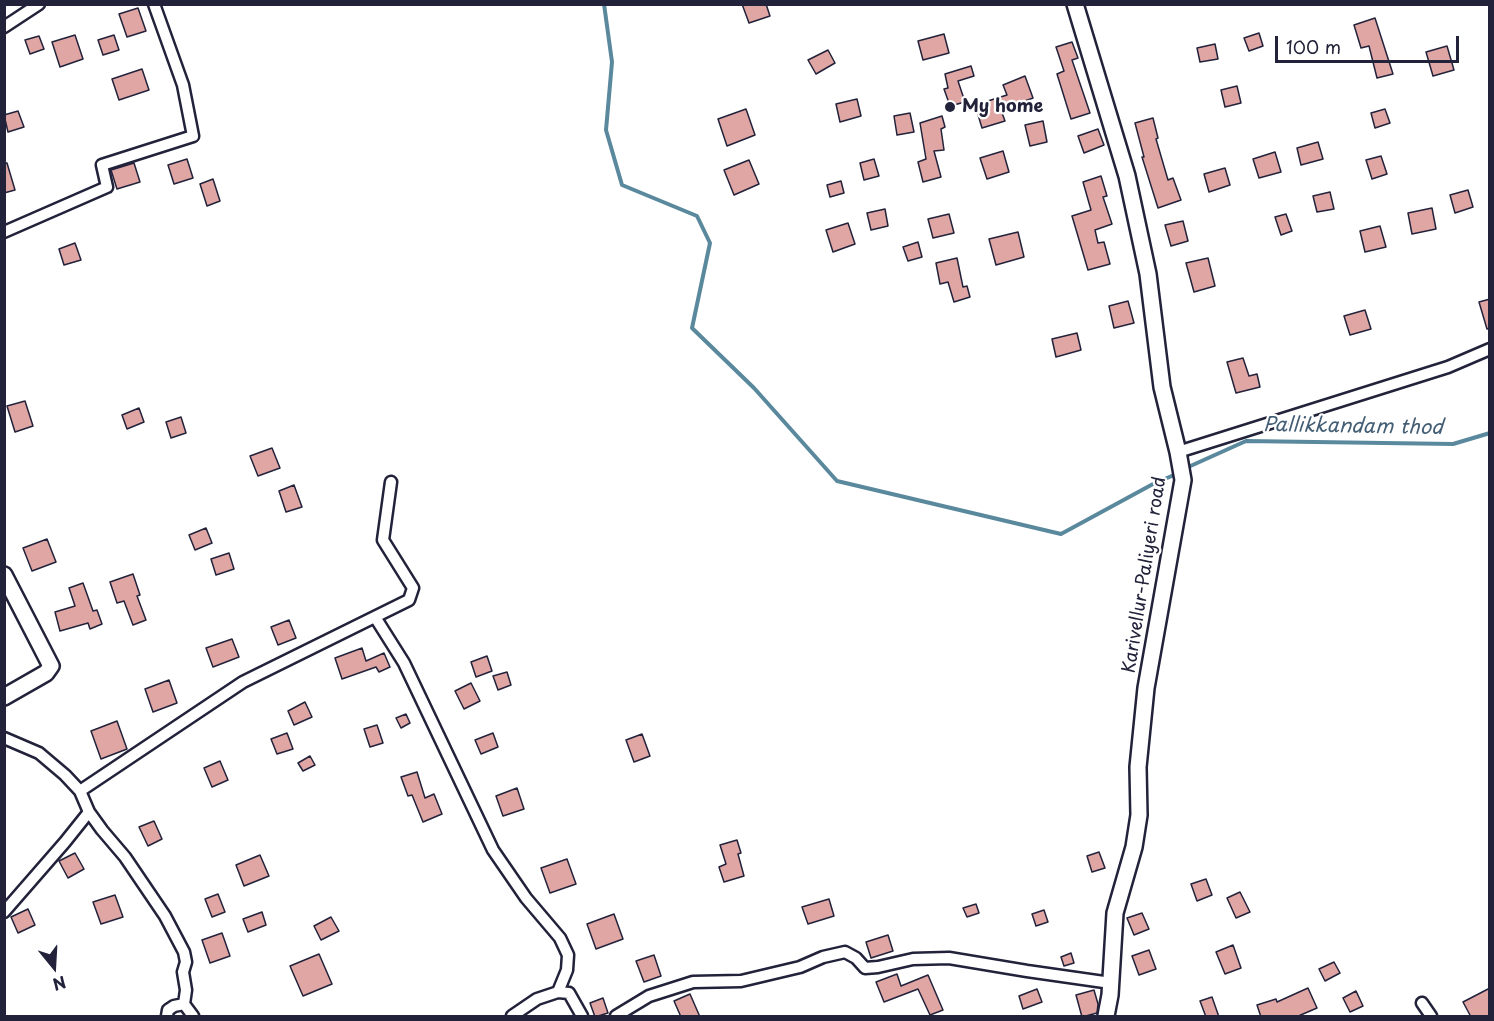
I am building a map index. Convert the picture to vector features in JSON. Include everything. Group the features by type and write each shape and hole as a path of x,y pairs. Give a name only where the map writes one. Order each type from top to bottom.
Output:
{"street":[{"path":"4,27 39,4"},
{"path":"4,232 107,187 102,165 193,136 183,85 154,4"},
{"name":"Karivellur-Paliyeri road","path":"1075,4 1127,176 1148,274 1162,387 1183,480 1146,688 1138,767 1139,815 1134,847 1115,913 1111,982 1106,1017"},
{"path":"1178,452 1448,366 1490,349"},
{"path":"80,791 243,682 409,600 413,588 383,540 391,482"},
{"path":"4,575 51,666 46,672 4,697"},
{"path":"375,617 404,663 493,850 526,898 560,938 568,955 567,970 558,992"},
{"path":"4,738 39,753 65,775 80,791 89,812 132,866 165,916 184,952 186,962 183,972 186,990 184,1004 193,1017"},
{"path":"4,912 89,812"},
{"path":"616,1017 649,996 693,982 741,981 800,967 822,957 844,952 856,958 865,968 913,959 949,958 1111,982"},
{"path":"512,1017 537,999 558,992 569,993 582,1017"},
{"path":"1422,1003 1431,1017"},
{"path":"167,1017 168,1010 184,1004"}],"building":[{"path":"742,4 766,4 770,16 749,23"},
{"path":"138,8 146,31 127,37 119,14"},
{"path":"1375,18 1393,74 1377,78 1369,46 1361,48 1354,25"},
{"path":"1259,33 1263,46 1249,51 1244,38"},
{"path":"944,34 949,53 923,60 918,41"},
{"path":"75,35 83,59 60,67 52,42"},
{"path":"114,35 119,50 103,55 98,40"},
{"path":"39,36 44,49 30,54 25,40"},
{"path":"1072,42 1078,58 1072,60 1090,113 1071,119 1057,74 1064,71 1056,47"},
{"path":"1215,44 1218,59 1200,62 1197,48"},
{"path":"1447,46 1454,70 1433,76 1426,52"},
{"path":"828,50 835,63 816,74 808,60"},
{"path":"971,66 974,76 958,81 965,102 950,106 944,89 948,88 945,74"},
{"path":"142,69 149,90 119,100 112,79"},
{"path":"1025,76 1033,98 1001,110 1005,121 982,128 975,105 1007,95 1003,85"},
{"path":"1237,86 1241,103 1225,107 1221,90"},
{"path":"857,99 861,116 840,122 836,104"},
{"path":"746,109 755,135 727,146 718,119"},
{"path":"1385,109 1390,123 1375,128 1371,113"},
{"path":"18,111 24,127 8,132 4,115"},
{"path":"910,113 914,132 897,135 894,116"},
{"path":"942,116 945,127 941,129 944,150 934,151 941,177 923,182 918,162 926,159 920,123"},
{"path":"1153,118 1158,138 1156,139 1168,180 1173,178 1181,200 1158,208 1142,157 1144,157 1135,123"},
{"path":"1043,121 1047,142 1030,146 1025,125"},
{"path":"1098,129 1104,145 1084,153 1078,136"},
{"path":"1318,142 1323,159 1301,165 1297,148"},
{"path":"1003,151 1009,172 987,179 980,158"},
{"path":"1275,152 1281,172 1259,178 1253,159"},
{"path":"1381,156 1387,174 1372,179 1366,160"},
{"path":"187,159 193,178 174,184 168,165"},
{"path":"874,159 879,176 864,180 860,163"},
{"path":"749,160 759,184 734,195 724,170"},
{"path":"4,163 7,163 15,190 4,193"},
{"path":"134,163 140,182 117,189 111,170"},
{"path":"1225,168 1230,185 1209,192 1204,174"},
{"path":"1101,176 1107,196 1103,197 1112,224 1095,230 1098,243 1104,242 1110,264 1088,270 1072,216 1091,210 1083,182"},
{"path":"213,179 220,201 207,206 200,184"},
{"path":"841,181 844,193 830,197 827,185"},
{"path":"1468,190 1473,207 1455,213 1450,195"},
{"path":"1330,192 1334,209 1317,212 1313,196"},
{"path":"1432,208 1436,229 1412,234 1408,213"},
{"path":"885,209 888,226 871,230 867,213"},
{"path":"949,214 954,233 933,238 928,219"},
{"path":"1286,214 1292,231 1281,235 1275,217"},
{"path":"1183,221 1188,241 1171,246 1165,225"},
{"path":"848,223 855,244 833,252 826,230"},
{"path":"1380,226 1386,247 1365,252 1360,231"},
{"path":"1018,232 1024,257 996,265 989,239"},
{"path":"918,242 922,257 908,261 903,247"},
{"path":"75,243 81,260 64,265 59,249"},
{"path":"957,258 963,287 967,286 970,297 954,302 948,282 940,284 936,263"},
{"path":"1208,258 1215,286 1194,292 1186,263"},
{"path":"1490,299 1490,328 1487,329 1479,302"},
{"path":"1128,301 1134,323 1114,328 1109,306"},
{"path":"1365,310 1371,329 1350,335 1344,316"},
{"path":"1077,333 1081,350 1056,357 1052,339"},
{"path":"1243,358 1249,376 1257,374 1260,387 1236,393 1227,362"},
{"path":"25,401 33,426 15,432 7,406"},
{"path":"139,408 144,422 127,429 122,415"},
{"path":"181,417 186,433 171,438 166,422"},
{"path":"272,448 280,468 258,476 250,456"},
{"path":"294,485 302,507 286,512 279,491"},
{"path":"206,528 212,543 195,550 189,535"},
{"path":"47,539 56,562 32,571 23,548"},
{"path":"229,553 234,569 216,575 211,559"},
{"path":"133,574 140,595 137,596 146,620 133,625 124,601 117,603 110,582"},
{"path":"83,583 93,611 97,610 102,624 90,629 88,623 60,631 55,612 75,606 69,588"},
{"path":"289,620 296,638 278,645 271,627"},
{"path":"232,639 239,657 213,667 206,648"},
{"path":"362,648 366,661 384,653 390,667 379,672 376,667 342,679 335,658"},
{"path":"487,656 492,671 476,677 471,662"},
{"path":"507,672 511,685 498,690 493,676"},
{"path":"169,680 177,703 153,712 145,689"},
{"path":"471,683 480,701 464,709 455,691"},
{"path":"305,702 312,717 294,725 288,711"},
{"path":"406,714 410,723 401,728 396,718"},
{"path":"117,721 127,749 101,759 91,731"},
{"path":"377,725 383,743 370,747 364,729"},
{"path":"287,733 293,749 277,754 271,739"},
{"path":"493,733 498,747 481,754 475,740"},
{"path":"642,734 650,756 634,762 626,740"},
{"path":"310,756 315,765 303,771 298,763"},
{"path":"220,761 228,780 212,787 204,768"},
{"path":"417,772 425,798 434,794 442,814 423,822 412,795 408,796 401,777"},
{"path":"517,788 524,809 503,816 496,796"},
{"path":"154,821 162,839 148,846 139,827"},
{"path":"737,840 744,876 724,882 719,867 726,864 720,845"},
{"path":"1099,852 1105,868 1092,872 1087,856"},
{"path":"75,853 84,869 68,878 59,861"},
{"path":"260,855 269,876 244,886 236,865"},
{"path":"567,859 576,884 550,893 541,868"},
{"path":"1206,879 1212,895 1197,901 1191,884"},
{"path":"1240,892 1250,912 1236,918 1227,898"},
{"path":"218,894 225,912 212,917 205,899"},
{"path":"115,895 123,917 101,924 93,902"},
{"path":"829,899 834,916 808,924 802,907"},
{"path":"976,904 979,913 967,917 963,908"},
{"path":"28,909 35,925 18,933 11,917"},
{"path":"1044,910 1048,922 1036,926 1032,914"},
{"path":"262,912 266,925 248,932 243,919"},
{"path":"1142,913 1149,929 1134,935 1127,918"},
{"path":"614,914 623,939 596,949 587,924"},
{"path":"331,917 339,931 321,940 314,926"},
{"path":"222,933 230,956 210,963 202,940"},
{"path":"888,935 893,951 871,958 866,942"},
{"path":"1233,945 1241,968 1225,974 1216,952"},
{"path":"1149,950 1156,969 1139,975 1132,956"},
{"path":"1071,953 1074,963 1064,966 1061,957"},
{"path":"319,954 332,984 303,996 290,966"},
{"path":"654,955 661,976 644,982 636,961"},
{"path":"1334,962 1340,973 1325,981 1319,969"},
{"path":"897,974 901,986 928,975 943,1010 930,1015 918,989 884,1002 876,982"},
{"path":"1308,988 1317,1008 1296,1017 1261,1017 1257,1005 1276,999 1277,1002"},
{"path":"1490,988 1490,1017 1471,1017 1463,1002"},
{"path":"1037,989 1042,1002 1023,1009 1019,996"},
{"path":"1094,990 1098,1004 1097,1013 1082,1017 1076,995"},
{"path":"1356,991 1363,1006 1350,1012 1343,998"},
{"path":"690,994 700,1017 681,1017 674,1001"},
{"path":"1212,997 1219,1017 1206,1017 1200,1001"},
{"path":"603,998 608,1013 595,1017 590,1003"}],"waterway":[{"path":"604,4 612,62 606,130 622,185 697,216 710,243 692,328 754,388 837,481 1061,534 1174,475"},
{"name":"Pallikkandam thod","path":"1186,468 1246,441 1453,444 1490,433"}],"place":[{"name":"My home","path":"950,107"}]}
